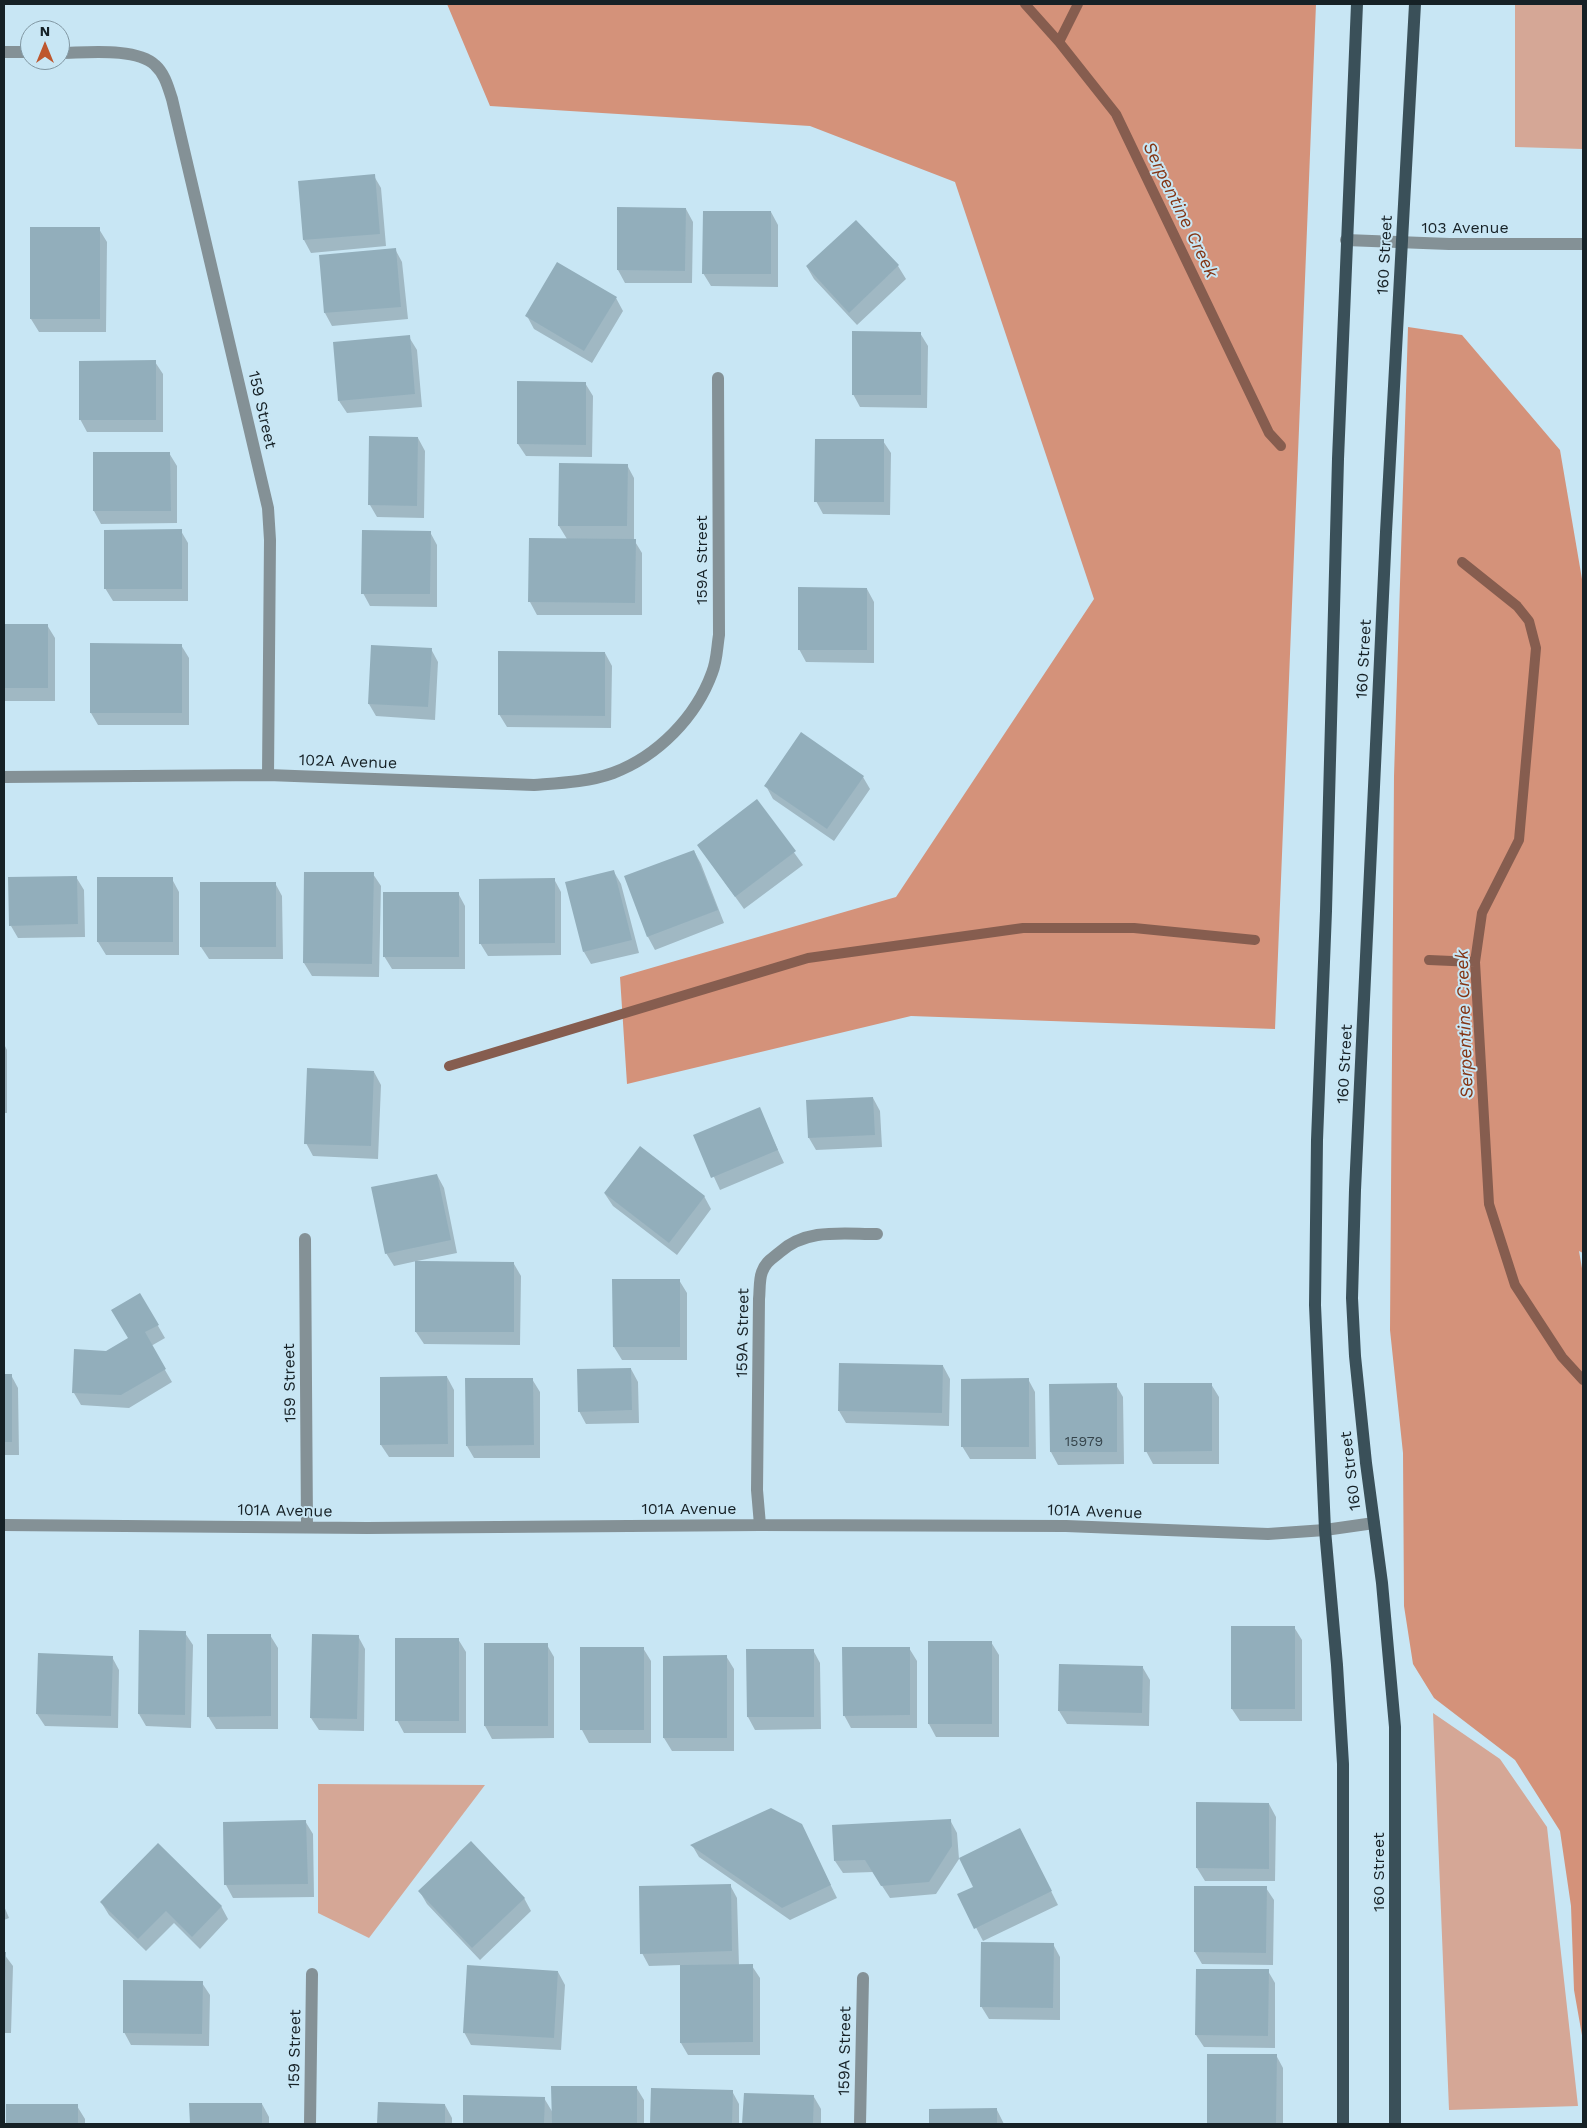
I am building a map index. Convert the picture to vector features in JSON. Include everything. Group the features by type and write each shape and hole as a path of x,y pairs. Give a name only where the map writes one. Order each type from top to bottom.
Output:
{"main road":[{"name":"160 Street","path":"1343,2124 1343,1764 1338,1665 1324,1530 1315,1305 1317,1140 1346,240 1357,4"},
{"name":"160 Street","path":"1395,2124 1394,1727 1382,1583 1355,1356 1352,1298 1355,1190 1386,532 1415,4"}],"street":[{"path":"4,52 20,52"},
{"name":"159 Street","path":"70,52 120,53 139,56 155,64 165,79 172,99 268,508 270,540 268,775"},
{"name":"103 Avenue","path":"1346,240 1402,243 1583,244"},
{"name":"159A Street","path":"676,731 694,708 713,672 719,635 718,378"},
{"name":"102A Avenue","path":"4,777 268,775 534,785 575,782 613,773 647,755 676,731"},
{"name":"159A Street","path":"760,1525 757,1465 761,1274 767,1262 786,1246 803,1237 816,1234 877,1234"},
{"name":"159 Street","path":"305,1239 307,1527"},
{"name":"101A Avenue","path":"4,1525 307,1527 1066,1526 1268,1534 1324,1530 1374,1523"},
{"name":"159 Street","path":"310,2124 312,1974"},
{"name":"159A Street","path":"860,2124 862,1978"}],"shaded area":[{"path":"447,4 1316,4 1275,1029 911,1016 627,1084 620,977 896,897 1094,599 955,182 810,126 490,106"},
{"path":"1515,4 1583,4 1583,149 1515,147"},
{"path":"1408,327 1462,335 1560,450 1583,585 1583,1253 1579,1251 1583,1274 1583,2041 1574,1990 1571,1906 1560,1831 1515,1760 1434,1698 1413,1664 1404,1606 1403,1453 1390,1330 1394,776"},
{"path":"1433,1713 1500,1759 1547,1827 1578,2106 1449,2110"},
{"path":"318,1784 485,1785 369,1938 318,1913"}],"building":[{"path":"375,174 380,234 303,240 298,181"},
{"path":"617,207 686,208 685,271 617,270"},
{"path":"703,211 771,211 771,274 702,274"},
{"path":"856,220 899,265 849,313 806,266"},
{"path":"30,227 100,227 100,319 30,319"},
{"path":"396,248 401,307 324,313 319,255"},
{"path":"557,262 617,297 584,351 525,316"},
{"path":"852,331 921,332 921,395 852,395"},
{"path":"410,335 415,394 338,401 333,342"},
{"path":"156,360 156,420 79,420 79,361"},
{"path":"517,381 586,382 586,445 517,444"},
{"path":"369,436 418,437 417,506 368,505"},
{"path":"815,439 884,439 884,502 814,502"},
{"path":"93,452 170,452 171,511 93,511"},
{"path":"559,463 628,464 627,526 558,526"},
{"path":"182,529 182,589 104,589 104,530"},
{"path":"362,530 431,531 430,594 361,594"},
{"path":"529,538 636,539 635,603 528,602"},
{"path":"798,587 867,588 867,650 798,650"},
{"path":"4,624 48,624 48,688 4,688"},
{"path":"90,643 182,644 182,713 90,713"},
{"path":"371,645 432,648 428,707 368,704"},
{"path":"498,651 605,652 605,716 498,715"},
{"path":"801,732 864,776 827,829 764,786"},
{"path":"757,799 796,851 735,897 697,845"},
{"path":"694,850 718,910 647,937 624,876"},
{"path":"614,870 632,940 583,952 565,882"},
{"path":"304,872 374,872 372,964 303,963"},
{"path":"77,876 78,924 9,926 8,877"},
{"path":"97,877 173,877 173,942 97,942"},
{"path":"555,878 555,943 479,944 479,879"},
{"path":"200,882 276,882 276,947 200,947"},
{"path":"383,892 459,892 459,957 383,957"},
{"path":"307,1068 374,1071 371,1146 304,1144"},
{"path":"873,1097 875,1135 808,1138 806,1100"},
{"path":"760,1107 778,1150 711,1178 693,1135"},
{"path":"640,1146 705,1196 669,1243 604,1193"},
{"path":"437,1174 451,1240 385,1254 371,1187"},
{"path":"415,1261 514,1262 514,1332 415,1332"},
{"path":"612,1279 680,1279 680,1347 613,1347"},
{"path":"140,1293 159,1325 145,1332 166,1369 121,1395 72,1393 74,1349 106,1351 128,1338 111,1310"},
{"path":"839,1363 943,1365 942,1413 838,1411"},
{"path":"631,1368 632,1410 578,1412 577,1369"},
{"path":"4,1374 12,1374 12,1442 4,1442"},
{"path":"447,1376 448,1444 380,1445 380,1377"},
{"path":"465,1378 533,1378 534,1445 466,1446"},
{"path":"1029,1378 1029,1447 961,1447 961,1379"},
{"path":"1117,1383 1117,1452 1050,1452 1049,1384"},
{"path":"1144,1383 1212,1383 1212,1451 1144,1452"},
{"path":"1231,1626 1295,1626 1295,1709 1231,1709"},
{"path":"139,1630 186,1631 185,1715 138,1714"},
{"path":"207,1634 271,1634 271,1716 207,1717"},
{"path":"312,1634 359,1635 357,1719 310,1718"},
{"path":"395,1638 459,1638 459,1721 395,1721"},
{"path":"928,1641 992,1641 992,1724 928,1724"},
{"path":"484,1643 548,1643 548,1726 484,1726"},
{"path":"580,1647 644,1647 644,1730 580,1730"},
{"path":"842,1647 910,1647 910,1715 843,1716"},
{"path":"746,1649 814,1649 814,1717 747,1717"},
{"path":"38,1653 113,1656 111,1716 36,1714"},
{"path":"727,1655 727,1738 663,1738 663,1656"},
{"path":"1059,1664 1143,1666 1142,1713 1058,1711"},
{"path":"1196,1802 1269,1803 1269,1869 1196,1868"},
{"path":"771,1808 802,1824 831,1885 782,1908 690,1845"},
{"path":"951,1819 952,1846 929,1882 881,1886 865,1860 834,1861 832,1825"},
{"path":"306,1820 308,1884 224,1885 223,1822"},
{"path":"1020,1828 1052,1891 974,1929 957,1894 973,1887 959,1858"},
{"path":"471,1841 525,1898 472,1948 418,1891"},
{"path":"158,1843 222,1906 192,1937 166,1911 138,1939 100,1902"},
{"path":"731,1884 732,1951 640,1954 639,1886"},
{"path":"1194,1886 1267,1886 1266,1953 1194,1952"},
{"path":"981,1942 1054,1943 1053,2008 980,2007"},
{"path":"4,1952 6,1952 5,1982 4,1982"},
{"path":"753,1964 753,2042 680,2043 680,1965"},
{"path":"467,1965 558,1971 554,2038 463,2033"},
{"path":"1196,1969 1269,1969 1268,2036 1195,2035"},
{"path":"123,1980 203,1981 202,2034 123,2033"},
{"path":"1207,2054 1277,2054 1276,2124 1207,2124"},
{"path":"551,2086 637,2086 637,2124 552,2124"},
{"path":"651,2088 733,2090 732,2124 650,2124"},
{"path":"744,2093 814,2095 813,2124 742,2124"},
{"path":"463,2095 545,2097 544,2124 463,2124"},
{"path":"378,2102 445,2104 445,2124 377,2124"},
{"path":"189,2103 262,2103 262,2124 190,2124"},
{"path":"6,2104 78,2104 78,2124 6,2124"},
{"path":"997,2108 997,2124 929,2124 929,2109"}],"waterway":[{"name":"Serpentine Creek","path":"1025,4 1059,42 1116,114 1269,433 1281,446"},
{"path":"1059,42 1078,4"},
{"name":"Serpentine Creek","path":"1462,562 1517,606 1529,621 1536,648 1519,840 1482,913 1475,962 1489,1204 1515,1285 1562,1357 1583,1380"},
{"path":"449,1066 808,958 1023,928 1134,928 1255,940"},
{"path":"1429,960 1475,962"}]}
